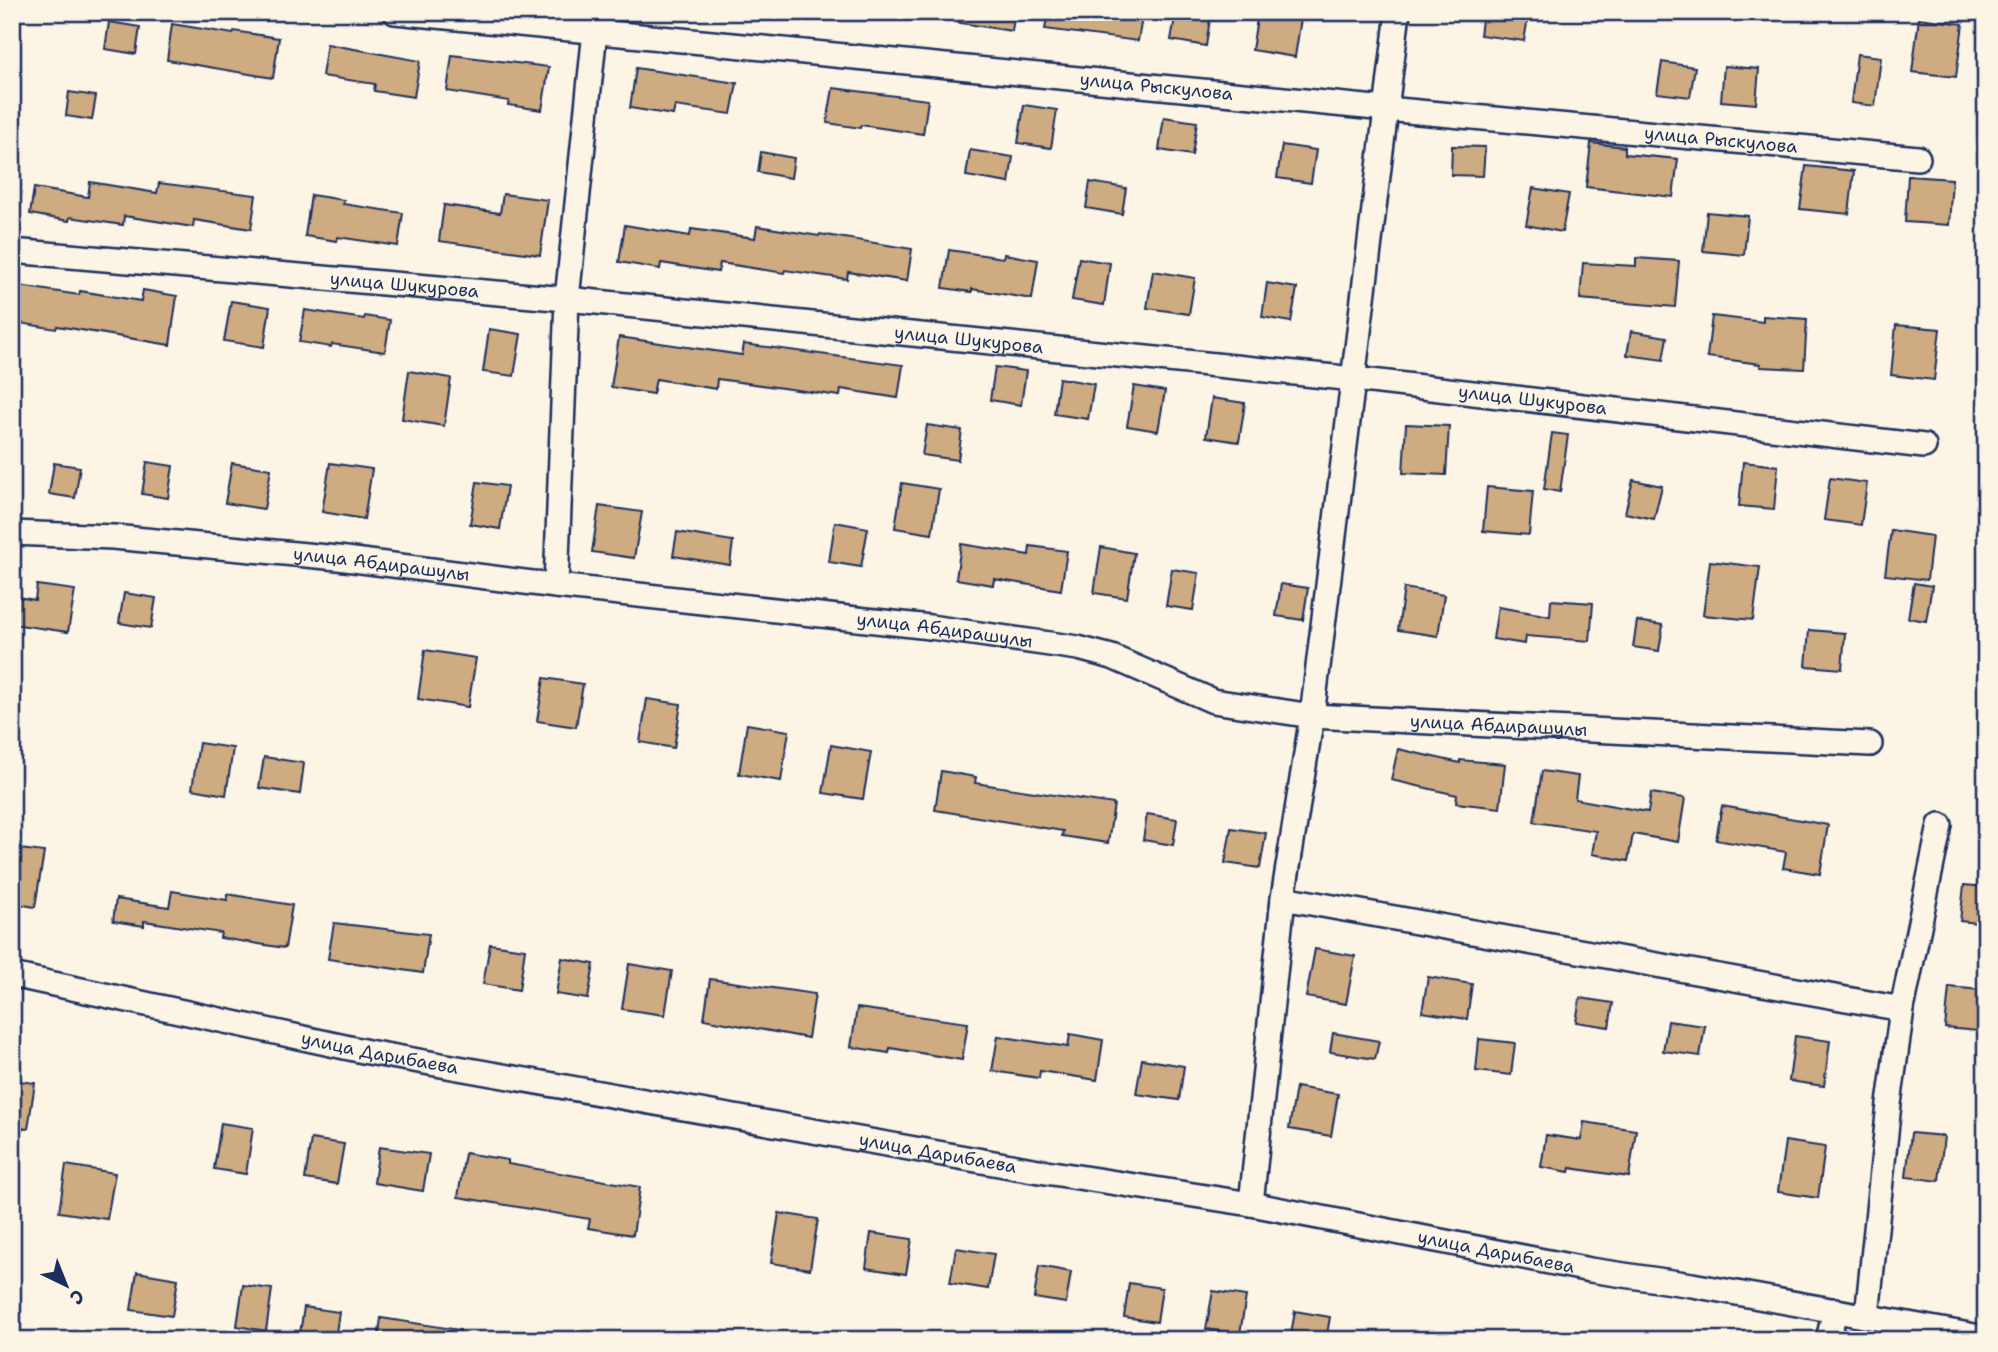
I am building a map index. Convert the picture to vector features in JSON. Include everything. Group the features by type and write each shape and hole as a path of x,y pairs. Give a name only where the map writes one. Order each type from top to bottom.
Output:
{"street":[{"name":"улица Рыскулова","path":"395,12 596,22 1386,109 1918,158"},
{"path":"1251,1204 1283,898 1312,716 1398,12"},
{"path":"556,586 567,299 596,22"},
{"name":"улица Шукурова","path":"12,251 567,299 1354,379 1924,446"},
{"name":"улица Абдирашулы","path":"12,533 113,537 338,558 556,586 930,627 1078,648 1112,657 1213,701 1312,716 1870,744"},
{"path":"1867,1316 1885,1131 1902,1009 1940,825"},
{"path":"1283,898 1902,1009"},
{"name":"улица Дарибаева","path":"12,975 368,1052 1033,1170 1251,1204 1590,1270 1692,1284 1986,1338"},
{"path":"1828,1340 1835,1310"}],"building":[{"path":"955,12 1015,12 1012,31 954,22"},
{"path":"1048,12 1143,12 1138,41 1045,29"},
{"path":"1176,12 1211,12 1206,46 1171,40"},
{"path":"1258,12 1302,12 1295,57 1252,50"},
{"path":"1483,12 1529,12 1524,41 1480,35"},
{"path":"1919,18 1963,24 1956,77 1912,72"},
{"path":"109,22 140,27 136,54 105,49"},
{"path":"172,24 279,38 273,78 167,60"},
{"path":"327,44 420,61 414,97 374,91 375,84 322,76"},
{"path":"1857,54 1881,57 1875,106 1851,103"},
{"path":"452,55 549,67 542,110 508,105 509,101 447,91"},
{"path":"1662,62 1695,67 1690,97 1657,93"},
{"path":"1724,66 1759,69 1756,104 1721,101"},
{"path":"636,68 737,83 731,114 675,106 673,115 630,108"},
{"path":"833,88 928,100 923,134 827,123"},
{"path":"69,92 96,96 92,120 66,116"},
{"path":"1024,105 1057,110 1051,148 1018,143"},
{"path":"1164,117 1197,122 1192,155 1159,150"},
{"path":"1591,143 1625,147 1625,154 1678,159 1673,197 1586,187"},
{"path":"1282,145 1316,150 1311,183 1277,178"},
{"path":"1452,146 1485,147 1483,176 1451,175"},
{"path":"970,150 1013,157 1009,183 966,176"},
{"path":"761,152 794,158 791,178 758,172"},
{"path":"1806,166 1854,171 1849,214 1800,209"},
{"path":"1908,176 1952,179 1949,225 1905,222"},
{"path":"90,182 157,193 159,183 256,195 251,229 194,220 193,227 124,216 123,225 70,217 69,221 30,214 34,188 88,197"},
{"path":"1090,182 1126,188 1122,214 1086,208"},
{"path":"1533,188 1569,194 1562,232 1526,225"},
{"path":"503,194 548,200 540,255 439,241 444,205 500,213"},
{"path":"311,195 344,200 343,204 403,213 398,246 338,237 337,241 305,236"},
{"path":"1707,212 1748,216 1744,255 1703,251"},
{"path":"625,225 690,236 691,229 755,238 757,226 912,249 907,281 848,272 847,279 785,270 784,273 720,263 718,272 661,263 660,269 619,262"},
{"path":"949,250 1003,258 1004,254 1038,260 1032,299 972,289 972,292 943,288"},
{"path":"1079,258 1110,263 1104,305 1072,300"},
{"path":"1636,258 1679,261 1675,307 1580,299 1583,263 1636,266"},
{"path":"1153,271 1195,278 1189,314 1147,308"},
{"path":"1267,283 1297,288 1291,322 1262,317"},
{"path":"19,286 79,295 80,291 141,301 143,290 177,296 170,345 57,326 56,329 13,322"},
{"path":"231,301 270,307 264,347 224,341"},
{"path":"305,310 390,320 385,352 299,342"},
{"path":"1712,316 1763,322 1763,316 1807,319 1804,369 1760,367 1760,364 1707,357"},
{"path":"1896,325 1940,329 1934,380 1891,375"},
{"path":"489,329 521,334 514,376 483,372"},
{"path":"1631,331 1667,337 1663,360 1627,355"},
{"path":"619,337 742,355 744,344 903,365 898,398 841,389 840,396 717,379 716,389 656,379 653,394 611,387"},
{"path":"995,367 1026,371 1021,405 990,400"},
{"path":"409,371 451,378 444,426 402,419"},
{"path":"1059,378 1094,384 1088,419 1054,414"},
{"path":"1134,386 1165,391 1158,431 1127,426"},
{"path":"1212,398 1245,403 1239,442 1206,437"},
{"path":"1406,424 1449,426 1446,475 1403,473"},
{"path":"927,425 962,430 958,460 922,455"},
{"path":"1552,433 1568,435 1560,492 1544,489"},
{"path":"147,462 173,466 168,498 142,494"},
{"path":"1743,462 1778,466 1774,509 1739,506"},
{"path":"54,463 80,467 75,498 49,494"},
{"path":"232,463 271,469 264,509 225,503"},
{"path":"330,463 372,469 364,519 322,512"},
{"path":"1830,478 1867,483 1861,525 1824,520"},
{"path":"1633,480 1662,486 1654,519 1625,513"},
{"path":"477,482 507,486 500,529 470,524"},
{"path":"902,483 939,489 932,534 895,528"},
{"path":"1487,487 1533,491 1529,535 1483,531"},
{"path":"599,506 642,512 634,558 592,552"},
{"path":"835,522 868,528 861,567 829,562"},
{"path":"1891,530 1932,536 1927,580 1885,575"},
{"path":"677,532 733,541 730,565 673,556"},
{"path":"961,544 1029,555 1030,546 1067,551 1061,590 994,579 993,585 956,579"},
{"path":"1101,547 1134,553 1127,598 1094,593"},
{"path":"1710,561 1760,567 1753,620 1703,615"},
{"path":"1172,569 1199,573 1193,610 1166,606"},
{"path":"1914,583 1932,586 1926,621 1908,618"},
{"path":"1281,584 1308,588 1303,620 1276,616"},
{"path":"37,585 75,590 68,632 12,624 12,596 35,600"},
{"path":"1404,588 1444,595 1438,636 1398,630"},
{"path":"124,593 156,598 151,628 119,623"},
{"path":"1551,600 1593,603 1590,641 1526,636 1525,644 1493,639 1498,607 1550,616"},
{"path":"1637,621 1663,625 1659,651 1633,647"},
{"path":"1809,630 1845,633 1842,669 1806,666"},
{"path":"425,650 476,658 468,707 418,699"},
{"path":"544,678 583,684 576,727 537,721"},
{"path":"647,699 681,704 674,748 640,742"},
{"path":"747,724 789,731 781,781 739,774"},
{"path":"199,743 233,748 226,795 192,789"},
{"path":"831,745 871,752 863,799 823,793"},
{"path":"1398,749 1460,763 1460,760 1505,764 1500,808 1456,803 1457,795 1391,780"},
{"path":"264,757 304,763 300,794 259,788"},
{"path":"941,771 976,777 975,783 1114,804 1108,843 1062,836 1063,831 935,810"},
{"path":"1542,771 1578,776 1575,799 1648,812 1651,793 1685,798 1678,842 1633,834 1628,861 1592,854 1596,831 1534,822"},
{"path":"1722,806 1828,825 1820,874 1783,868 1786,852 1716,840"},
{"path":"1147,814 1177,819 1173,845 1143,840"},
{"path":"1231,828 1266,833 1260,868 1225,863"},
{"path":"12,848 44,852 35,907 12,903"},
{"path":"1964,885 1986,887 1986,924 1960,921"},
{"path":"172,891 227,900 227,894 292,905 285,948 220,938 221,933 144,921 144,926 113,921 116,899 169,907"},
{"path":"334,923 429,934 423,973 328,959"},
{"path":"490,944 525,949 519,990 483,984"},
{"path":"1315,949 1355,956 1346,1004 1306,997"},
{"path":"562,958 594,964 588,999 556,994"},
{"path":"629,964 672,971 665,1015 622,1009"},
{"path":"1428,977 1472,984 1467,1019 1422,1012"},
{"path":"710,979 815,994 808,1038 704,1019"},
{"path":"1949,987 1981,990 1978,1031 1945,1028"},
{"path":"1580,998 1613,1003 1609,1027 1576,1022"},
{"path":"857,1008 968,1023 962,1060 890,1048 889,1053 851,1047"},
{"path":"1668,1021 1705,1026 1700,1056 1663,1051"},
{"path":"1333,1033 1379,1041 1375,1059 1330,1052"},
{"path":"1070,1034 1103,1040 1097,1080 1040,1071 1039,1078 992,1071 998,1036 1068,1047"},
{"path":"1795,1036 1830,1041 1824,1086 1789,1081"},
{"path":"1479,1039 1515,1043 1511,1075 1476,1071"},
{"path":"1142,1059 1184,1066 1179,1100 1136,1094"},
{"path":"12,1080 35,1083 28,1129 12,1127"},
{"path":"1296,1087 1338,1094 1331,1136 1289,1129"},
{"path":"1584,1122 1636,1130 1629,1177 1570,1168 1569,1172 1541,1167 1546,1135 1581,1140"},
{"path":"221,1123 253,1128 246,1174 214,1169"},
{"path":"1911,1133 1944,1136 1939,1181 1906,1177"},
{"path":"311,1139 344,1144 337,1184 305,1179"},
{"path":"1785,1141 1825,1147 1818,1198 1778,1192"},
{"path":"379,1147 429,1154 423,1191 374,1183"},
{"path":"465,1153 508,1160 508,1164 640,1187 633,1235 588,1228 590,1219 458,1197"},
{"path":"66,1165 115,1173 107,1219 59,1212"},
{"path":"779,1213 818,1219 810,1269 771,1263"},
{"path":"871,1233 912,1239 906,1274 866,1268"},
{"path":"956,1248 994,1254 988,1289 950,1283"},
{"path":"1039,1266 1071,1272 1066,1303 1034,1298"},
{"path":"137,1272 178,1279 172,1316 131,1310"},
{"path":"1129,1283 1162,1288 1157,1322 1124,1317"},
{"path":"243,1285 272,1289 266,1331 237,1326"},
{"path":"1213,1291 1246,1296 1240,1334 1206,1329"},
{"path":"304,1307 339,1312 335,1340 299,1340"},
{"path":"1295,1311 1330,1317 1326,1340 1290,1340"},
{"path":"381,1318 460,1330 460,1340 378,1340"}]}
